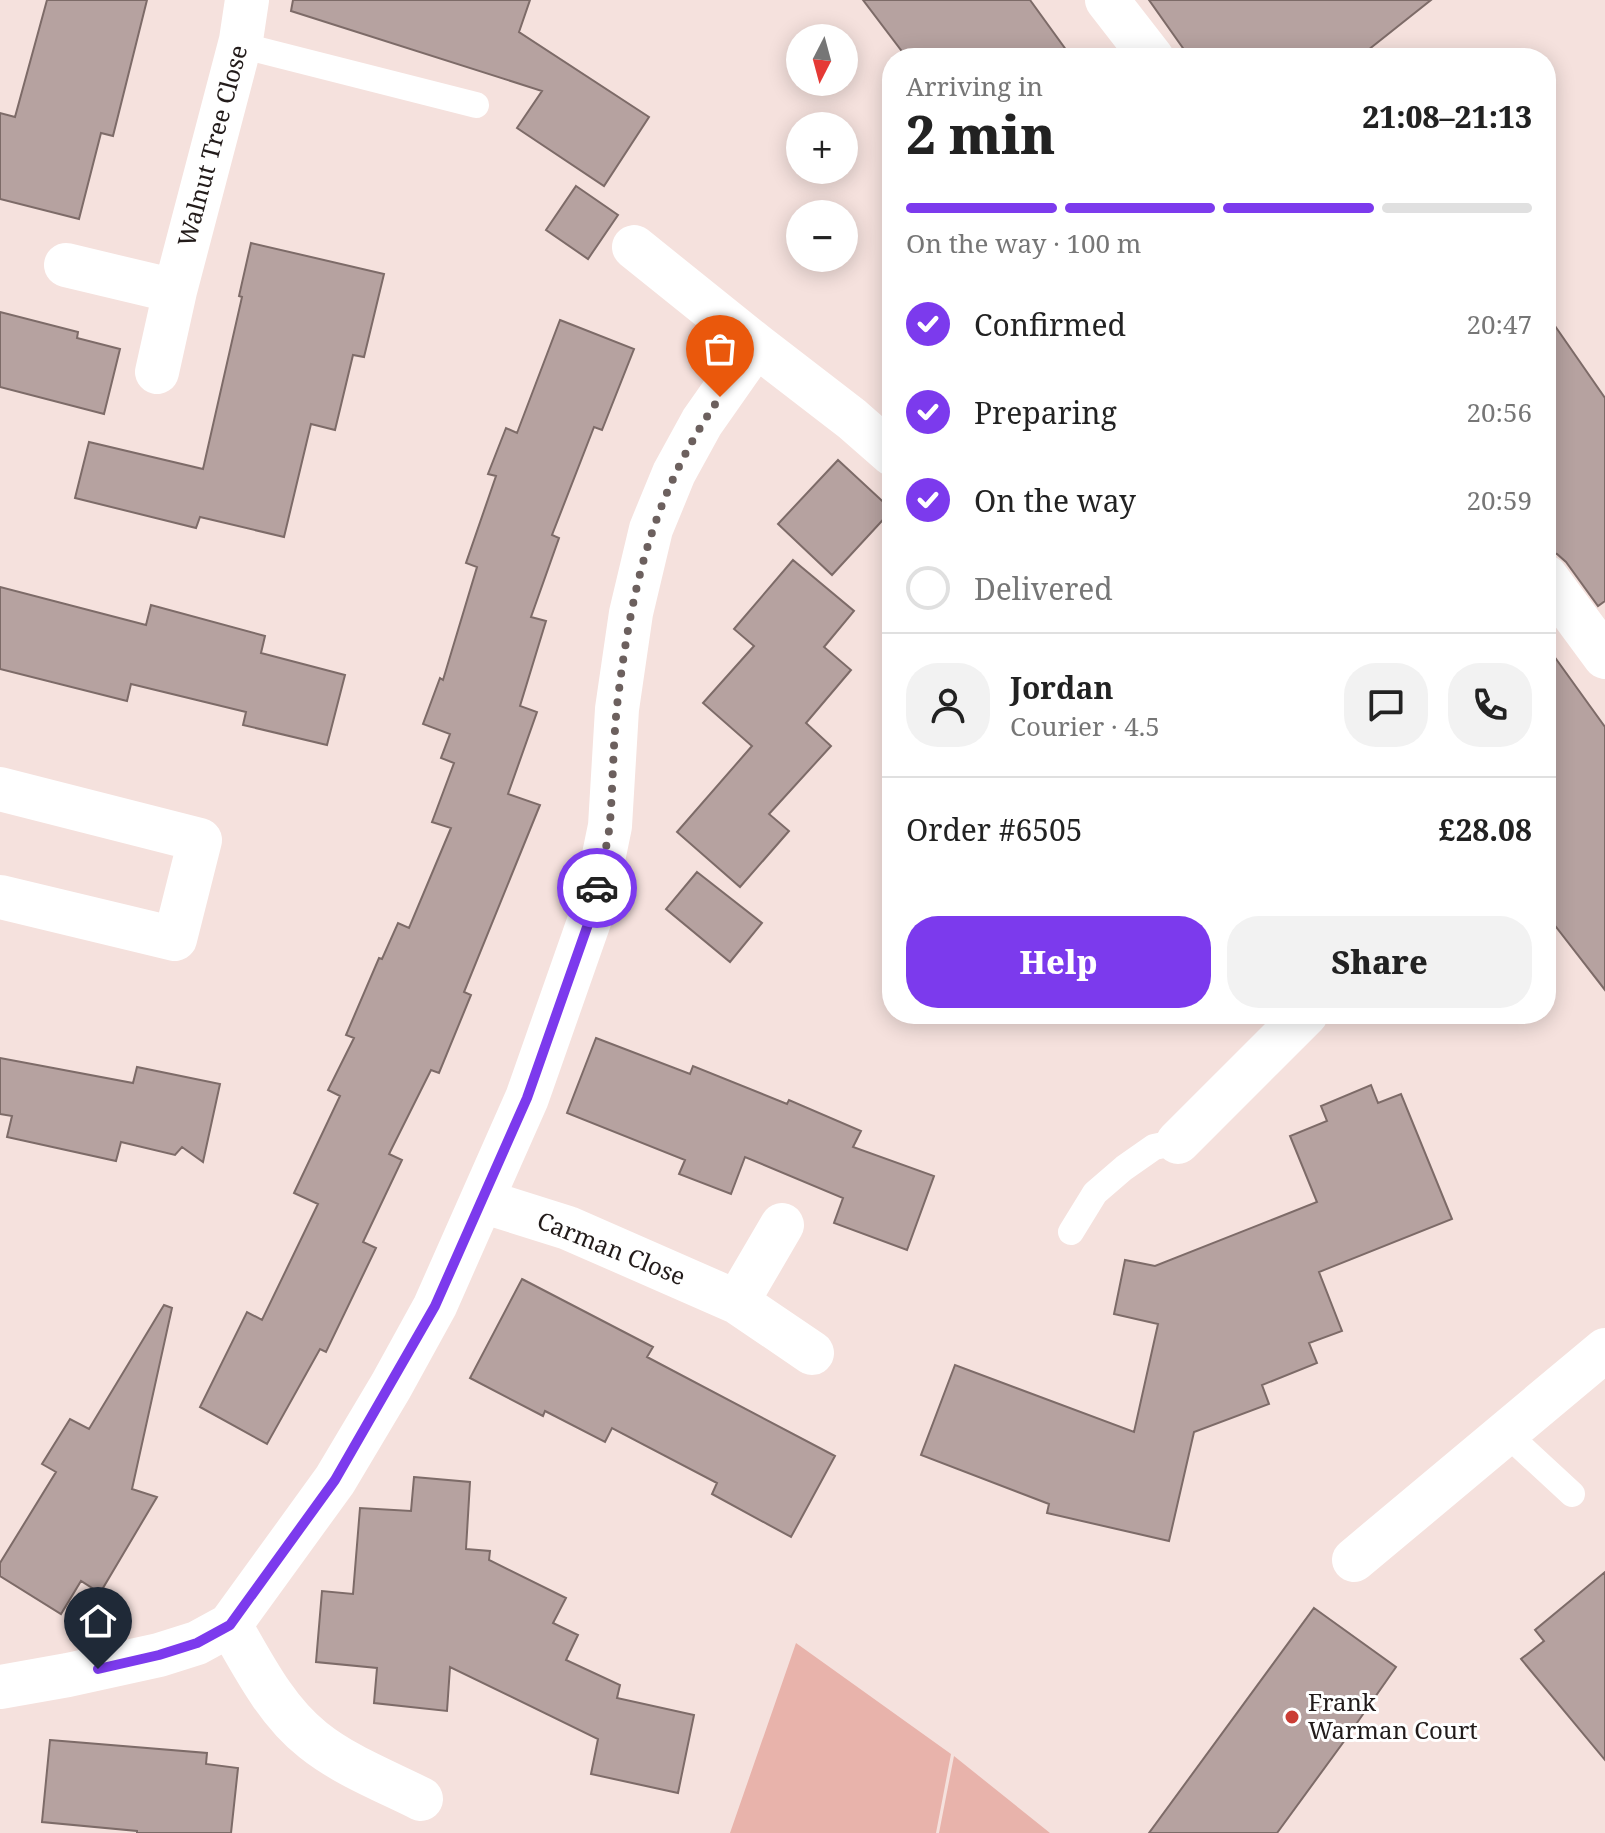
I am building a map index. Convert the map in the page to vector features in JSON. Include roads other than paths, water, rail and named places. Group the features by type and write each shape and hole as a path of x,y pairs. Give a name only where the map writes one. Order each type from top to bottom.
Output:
{"street":[{"name":"Walnut Tree Close","path":"157,372 175,291 240,45 247,0"},
{"path":"1107,0 1144,48"},
{"path":"634,247 882,445"},
{"path":"66,265 175,291"},
{"path":"0,1687 159,1655 197,1643 230,1625 335,1480 435,1306 527,1098 592,913 610,826 617,709 631,613 651,529 688,448 756,345"},
{"path":"1556,591 1605,657"},
{"path":"0,789 200,840 175,939 0,897"},
{"path":"1178,1142 1296,1024"},
{"name":"Carman Close","path":"482,1201 568,1228 737,1302 812,1353"},
{"path":"737,1302 782,1225"},
{"path":"1354,1560 1605,1350"},
{"path":"230,1625 257,1672 290,1717 312,1739 339,1757 421,1799"}],"lane":[{"path":"240,45 476,105"},
{"path":"1071,1232 1095,1193 1124,1168 1154,1147 1178,1142"},
{"path":"1506,1433 1572,1494"}],"place":[{"name":"Frank Warman Court","path":"1292,1717"}]}
